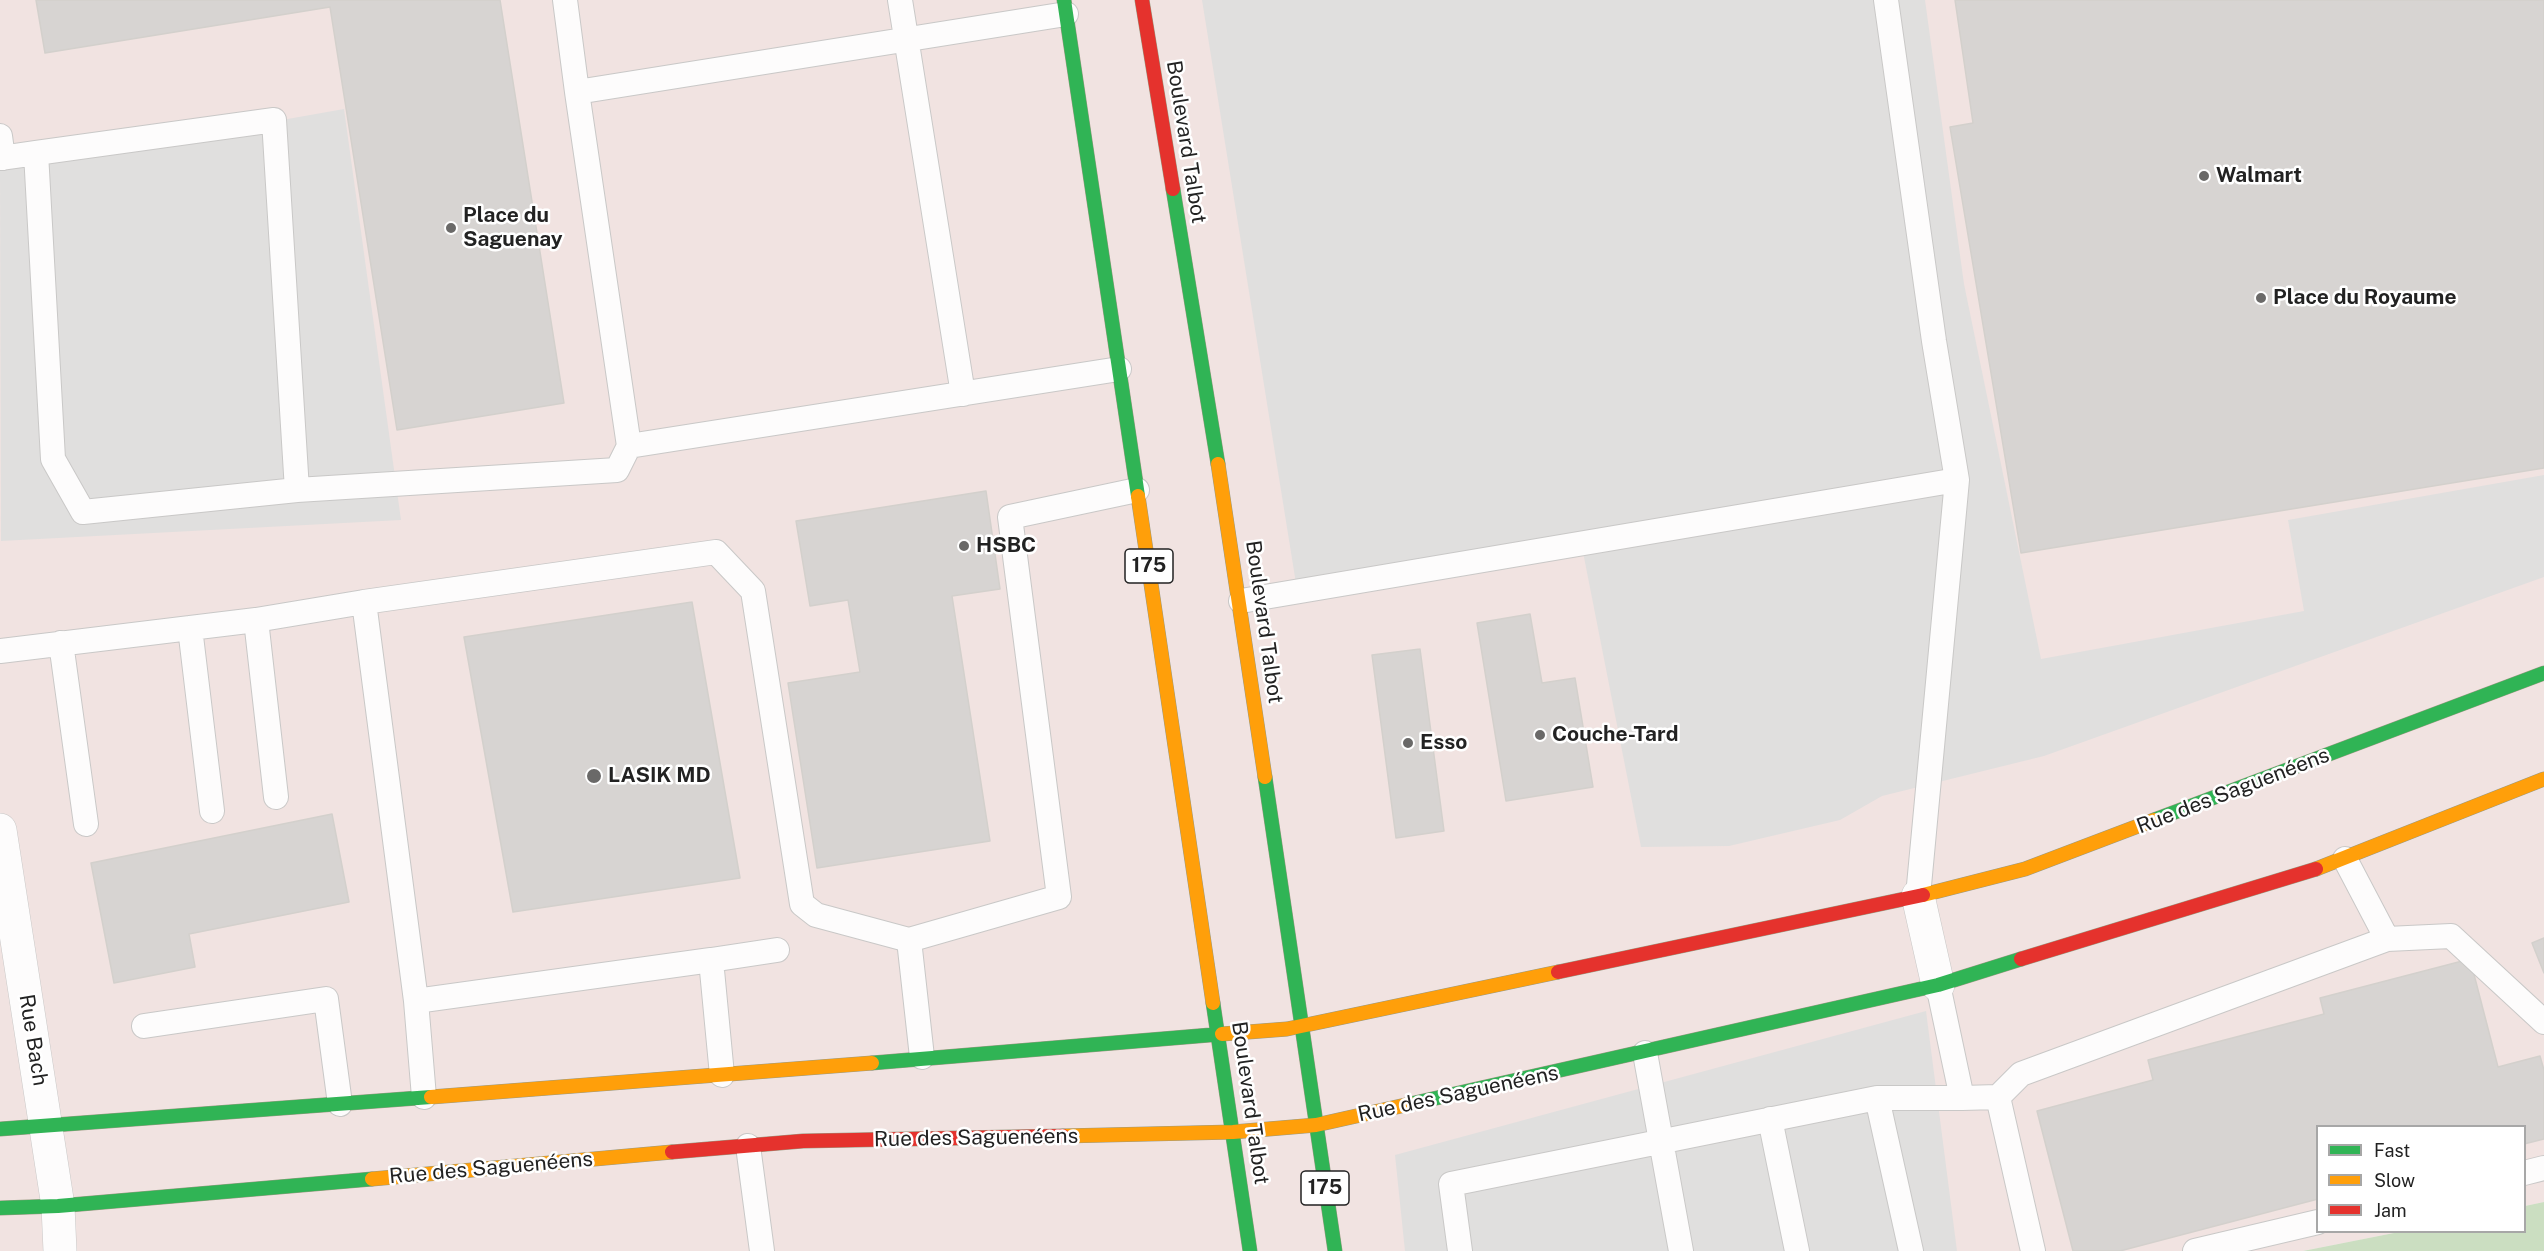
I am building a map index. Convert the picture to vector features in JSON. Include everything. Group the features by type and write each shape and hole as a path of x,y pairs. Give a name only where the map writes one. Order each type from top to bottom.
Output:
{"street":[{"name":"Boulevard Talbot","path":"1142,0 1241,601 1300,1026 1335,1251"},
{"name":"Boulevard Talbot","path":"1065,7 1220,1035 1250,1251"},
{"name":"Rue des Saguenéens","path":"0,1129 722,1075 922,1057 1220,1035 1300,1026 1917,896 2025,869 2544,674"},
{"name":"Rue des Saguenéens","path":"0,1208 58,1206 803,1141 1233,1132 1316,1125 1645,1053 1938,985 2346,859 2544,779"},
{"name":"Rue Bach","path":"0,830 58,1206 60,1251"},
{"path":"1917,896 1938,985"}],"lane":[{"path":"36,153 53,459 83,512 297,490 617,470 629,446 565,0"},
{"path":"900,0 963,394"},
{"path":"1886,0 1934,341 1957,480 1917,896"},
{"path":"577,92 906,39 1065,7"},
{"path":"1,151 36,153 274,120 297,490"},
{"path":"629,446 1119,369"},
{"path":"1241,601 1957,480"},
{"path":"0,651 255,620 364,602 716,552 753,591 802,904 816,915 909,940 1059,897 1010,517 1137,490"},
{"path":"364,602 416,1001 424,1097"},
{"path":"255,620 276,797"},
{"path":"190,628 212,812"},
{"path":"61,643 86,824"},
{"path":"2346,859 2387,939"},
{"path":"1460,1251 1450,1184 1877,1098 1998,1097 2021,1074 2387,939 2451,936 2544,1022"},
{"path":"909,940 922,1057"},
{"path":"416,1001 777,950"},
{"path":"711,960 722,1075"},
{"path":"1938,985 1962,1098"},
{"path":"144,1026 326,999 340,1104"},
{"path":"1645,1053 1681,1251"},
{"path":"1998,1097 2033,1251"},
{"path":"1877,1098 1911,1251"},
{"path":"1770,1119 1797,1251"},
{"path":"748,1146 762,1251"},
{"path":"2526,1172 2544,1168"},
{"path":"2194,1251 2316,1222"}],"shaded area":[{"path":"0,0 2544,0 2544,1202 2526,1206 2526,1125 2316,1125 2316,1233 2394,1233 2303,1251 0,1251"},
{"path":"1202,0 1925,0 1964,284 2041,659 2304,611 2288,520 2544,475 2544,577 2044,756 1882,796 1840,820 1729,846 1641,847 1582,547 1299,602"},
{"path":"344,109 401,520 1,541 0,170"},
{"path":"1926,1011 1957,1251 1405,1251 1395,1155"}],"green space":[{"path":"2544,1202 2544,1251 2303,1251 2394,1233 2526,1233 2526,1206"}],"building":[{"name":"Place du Saguenay","path":"36,0 500,0 564,403 397,430 330,7 45,53"},
{"name":"Place du Royaume","path":"1955,0 2544,0 2544,468 2021,553 1950,127 1973,123"},
{"path":"986,491 1000,589 952,596 990,841 817,868 788,683 860,672 848,600 810,606 796,521"},
{"path":"692,602 740,878 513,912 464,637"},
{"name":"Couche-Tard","path":"1530,614 1542,683 1575,678 1593,787 1506,801 1477,623"},
{"name":"Esso","path":"1420,649 1444,831 1396,838 1372,655"},
{"path":"332,814 349,902 189,934 195,967 114,983 91,863"},
{"path":"2544,938 2544,973 2532,943"},
{"path":"2470,959 2498,1067 2540,1056 2544,1070 2544,1139 2526,1144 2526,1125 2316,1125 2316,1200 2120,1251 2073,1251 2037,1111 2153,1080 2148,1060 2324,1014 2320,998"}],"traffic: fast":[{"path":"1064,0 1138,496"},
{"path":"1173,189 1218,464"},
{"path":"2154,820 2544,673"},
{"path":"1265,777 1335,1251"},
{"path":"1410,1104 1938,985 2021,959"},
{"path":"1213,1003 1250,1251"},
{"path":"872,1063 1222,1034"},
{"path":"0,1129 431,1097"},
{"path":"0,1208 58,1206 372,1179"}],"traffic: slow":[{"path":"1218,464 1265,777"},
{"path":"1138,496 1213,1003"},
{"path":"2316,869 2544,779"},
{"path":"1923,895 2025,869 2154,820"},
{"path":"1222,1034 1287,1029 1558,972"},
{"path":"431,1097 872,1063"},
{"path":"1063,1136 1233,1132 1316,1125 1410,1104"},
{"path":"372,1179 672,1152"}],"traffic: jam":[{"path":"1142,0 1173,189"},
{"path":"2021,959 2316,869"},
{"path":"1558,972 1923,895"},
{"path":"672,1152 803,1141 1063,1136"}],"place":[{"name":"Walmart","path":"2204,176"},
{"name":"Place du Saguenay","path":"451,228"},
{"name":"Place du Royaume","path":"2261,298"},
{"name":"HSBC","path":"964,546"},
{"name":"Couche-Tard","path":"1540,735"},
{"name":"Esso","path":"1408,743"},
{"name":"LASIK MD","path":"594,776"}]}
